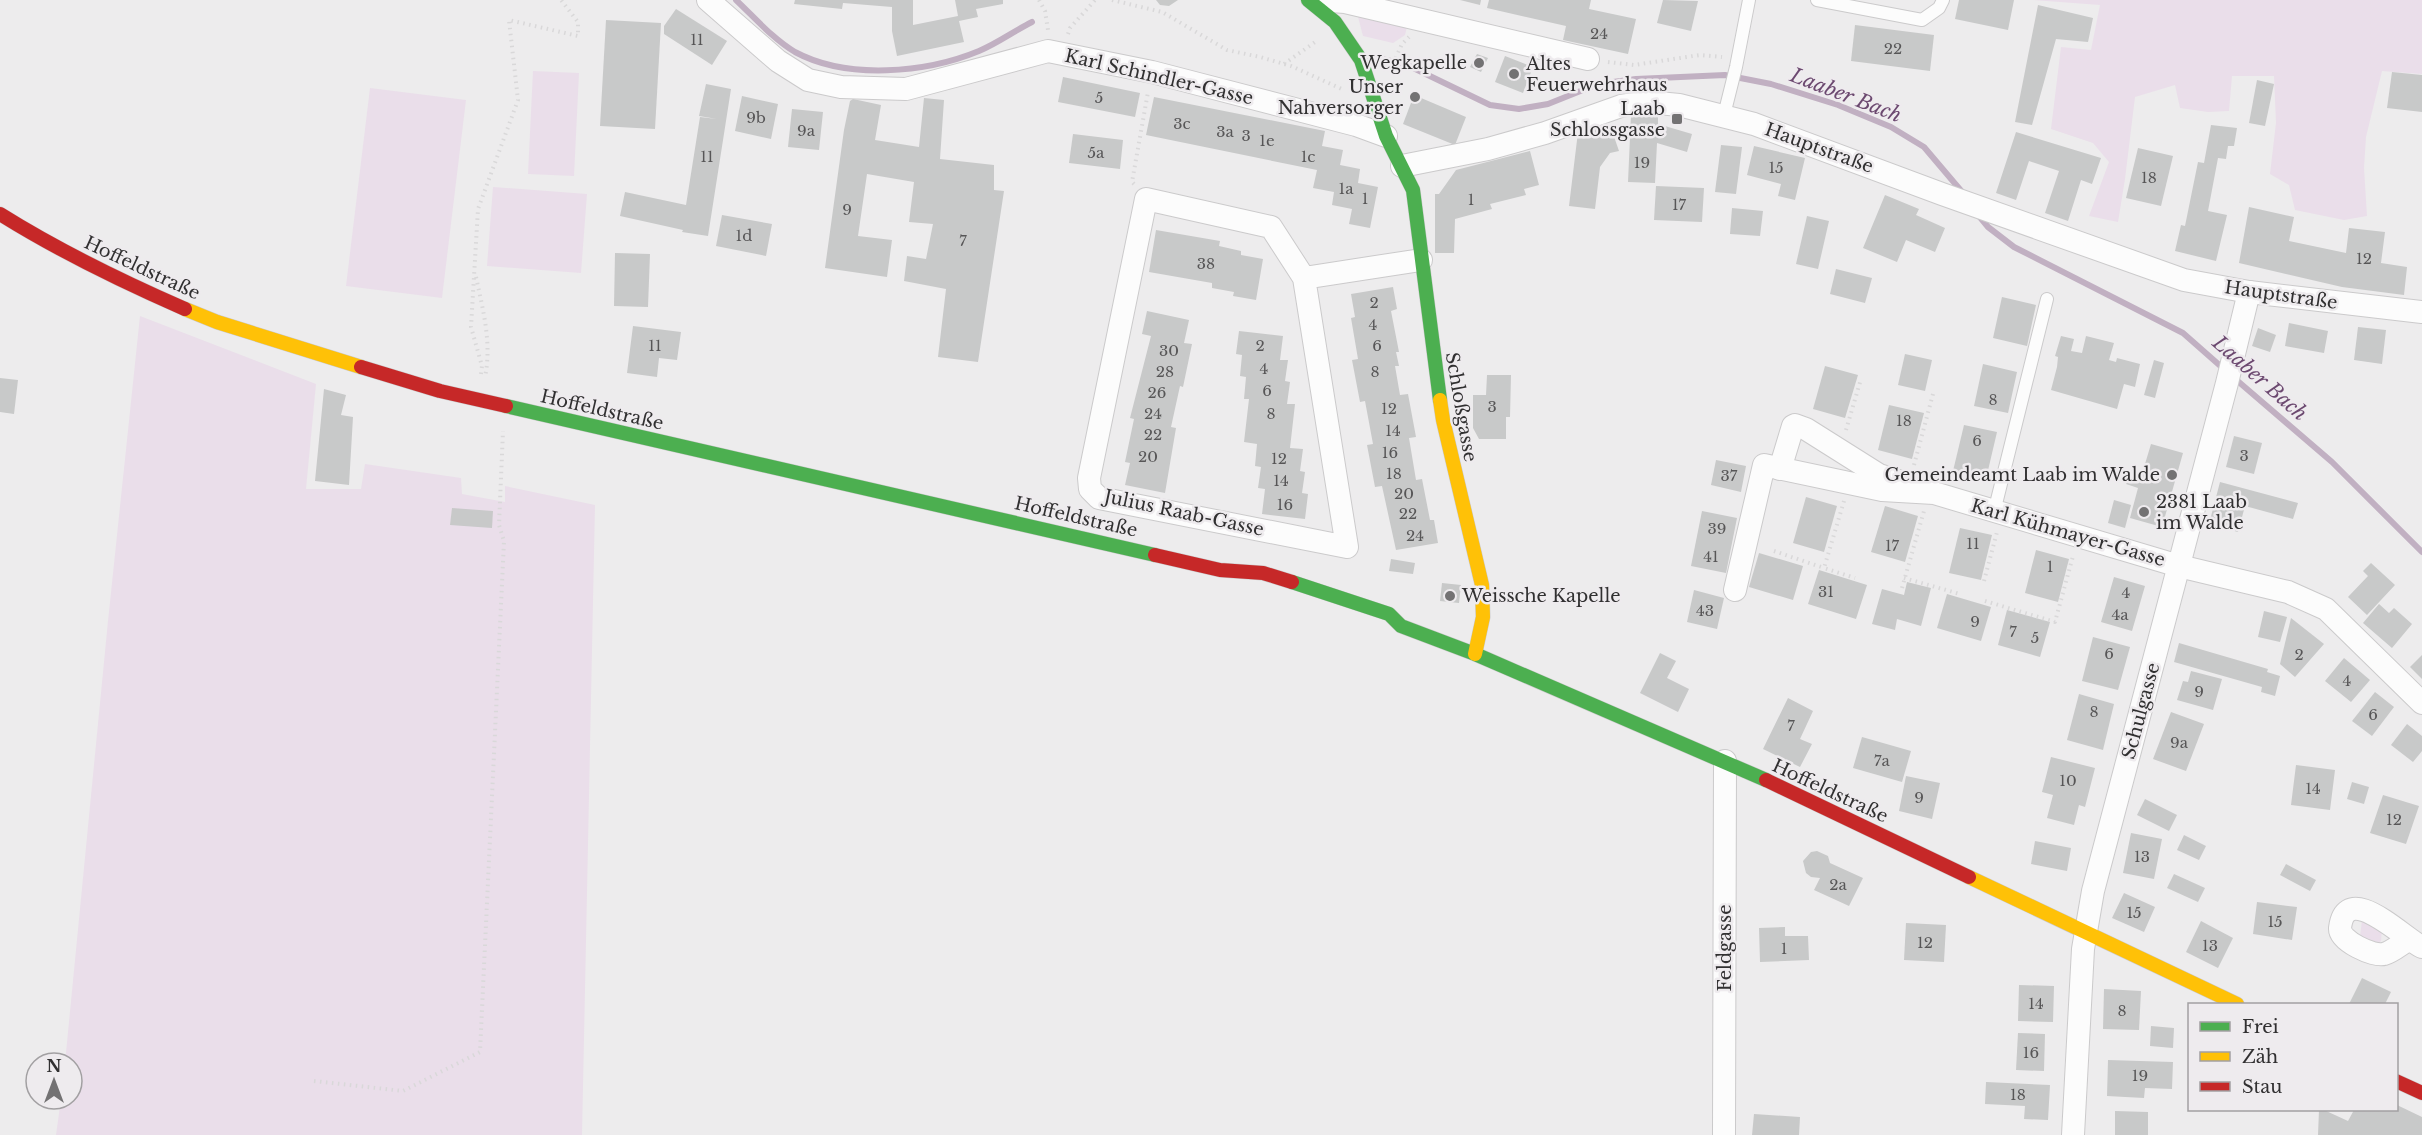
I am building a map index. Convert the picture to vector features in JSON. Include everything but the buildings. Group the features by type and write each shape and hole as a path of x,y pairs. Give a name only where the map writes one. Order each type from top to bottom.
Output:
{"main road":[{"path":"1308,0 1335,22 1362,60 1386,136 1402,166"},
{"name":"Schloßgasse","path":"1402,166 1413,190 1443,420 1482,585 1483,617 1475,654"},
{"name":"Hoffeldstraße","path":"0,214 49,245 129,285 217,322 440,391 1220,570 1263,573 1389,614 1401,626 1475,654 1725,761 2233,1003"},
{"name":"Hoffeldstraße","path":"1220,570 1248,586"},
{"path":"1383,632 1401,626"},
{"path":"2398,1081 2422,1093"}],"street":[{"name":"Karl Schindler-Gasse","path":"708,0 778,61 808,80 841,87 906,89 1055,53 1152,72 1356,125 1386,136"},
{"path":"1317,0 1345,2 1588,59"},
{"name":"Hauptstraße","path":"1402,166 1488,149 1634,103 1679,105 1754,124 2184,280 2249,292 2422,312"},
{"name":"Julius Raab-Gasse","path":"1146,199 1271,227 1304,278 1347,547 1099,498 1090,489 1089,478 1146,199"},
{"path":"1304,278 1421,260"},
{"name":"Schulgasse","path":"2073,1135 2085,932 2234,359 2249,292"},
{"path":"1735,590 1764,465 1780,469 1793,426 1796,424 1879,475 1932,493"},
{"name":"Karl Kühmayer-Gasse","path":"1780,469 1882,490 1932,493 2078,538 2179,566 2288,592 2326,609 2422,703"},
{"name":"Feldgasse","path":"1724,1135 1725,761"}],"lane":[{"path":"1724,115 1737,64 1749,0"},
{"path":"1817,0 1922,20 1939,8 1943,0"},
{"path":"1998,513 2047,299"}],"path":[{"path":"480,401 482,366 471,327 478,209 518,100 509,20 578,36 578,22 561,0"},
{"path":"1039,0 1045,11 1055,53"},
{"path":"1055,53 1070,28 1095,0"},
{"path":"1112,0 1162,12 1227,50 1284,64 1329,85 1375,100"},
{"path":"1284,64 1320,39 1335,22"},
{"path":"1389,72 1402,44"},
{"path":"1588,59 1634,65 1700,55 1722,56 1737,64"},
{"path":"1146,199 1132,182 1152,72"},
{"path":"474,271 486,330 487,365"},
{"path":"1840,450 1861,378"},
{"path":"1908,485 1933,393"},
{"path":"314,1081 403,1091 480,1052 504,541 499,525 504,406"},
{"path":"1824,567 1850,483"},
{"path":"1902,588 1932,493"},
{"path":"1984,581 1998,513"},
{"path":"1985,601 2055,622 2078,538"},
{"path":"1774,551 1855,578"},
{"path":"1904,578 1960,594"}],"shaded area":[{"path":"2033,0 2422,0 2422,74 2382,71 2366,137 2364,168 2367,216 2344,220 2295,210 2289,185 2270,174 2276,123 2274,76 2232,76 2229,111 2208,112 2180,108 2175,85 2135,97 2118,222 2089,216 2109,162 2093,143 2051,129 2061,47 2091,50 2100,5"},
{"path":"1357,13 1407,27 1405,35 1393,43 1363,36"},
{"path":"533,71 579,73 574,176 528,174"},
{"path":"370,88 466,100 442,298 346,286"},
{"path":"493,187 587,194 581,273 487,266"},
{"path":"140,316 316,384 306,489 361,489 365,464 461,478 462,494 505,502 505,486 595,505 582,1135 56,1135 59,1111 84,1111 84,1051 66,1051"},
{"path":"2362,920 2382,928 2379,943 2360,937"}],"waterway":[{"name":"Laaber Bach","path":"736,0 771,34 795,52 838,67 862,70 911,68 958,59 986,48 1032,22"},
{"name":"Laaber Bach","path":"1372,57 1405,64 1490,105 1519,109 1548,104 1598,84 1636,79 1725,75 1771,84 1838,105 1891,127 1924,147 1963,193"},
{"name":"Laaber Bach","path":"1979,216 1988,227 2014,247 2183,333 2225,370"},
{"name":"Laaber Bach","path":"2233,377 2332,462 2422,552"}],"traffic: fast":[{"path":"1308,0 1335,22 1361,60 1386,136 1413,190 1440,400"},
{"path":"506,406 1155,555"},
{"path":"1292,582 1389,614 1401,626 1475,654 1766,780"}],"traffic: slow":[{"path":"185,309 217,322 361,367"},
{"path":"1440,400 1482,585 1483,617 1475,654"},
{"path":"1969,877 2235,1003"}],"traffic: jam":[{"path":"0,214 91,265 185,309"},
{"path":"361,367 440,391 506,406"},
{"path":"1155,555 1220,570 1263,573 1292,582"},
{"path":"1766,780 1969,877"},
{"path":"2398,1082 2422,1093"}],"place":[{"name":"Wegkapelle","path":"1479,63"},
{"name":"Altes Feuerwehrhaus","path":"1514,74"},
{"name":"Unser Nahversorger","path":"1415,97"},
{"name":"Laab Schlossgasse","path":"1677,119"},
{"name":"Gemeindeamt Laab im Walde","path":"2172,475"},
{"name":"2381 Laab im Walde","path":"2144,512"},
{"name":"Weissche Kapelle","path":"1450,596"}]}
